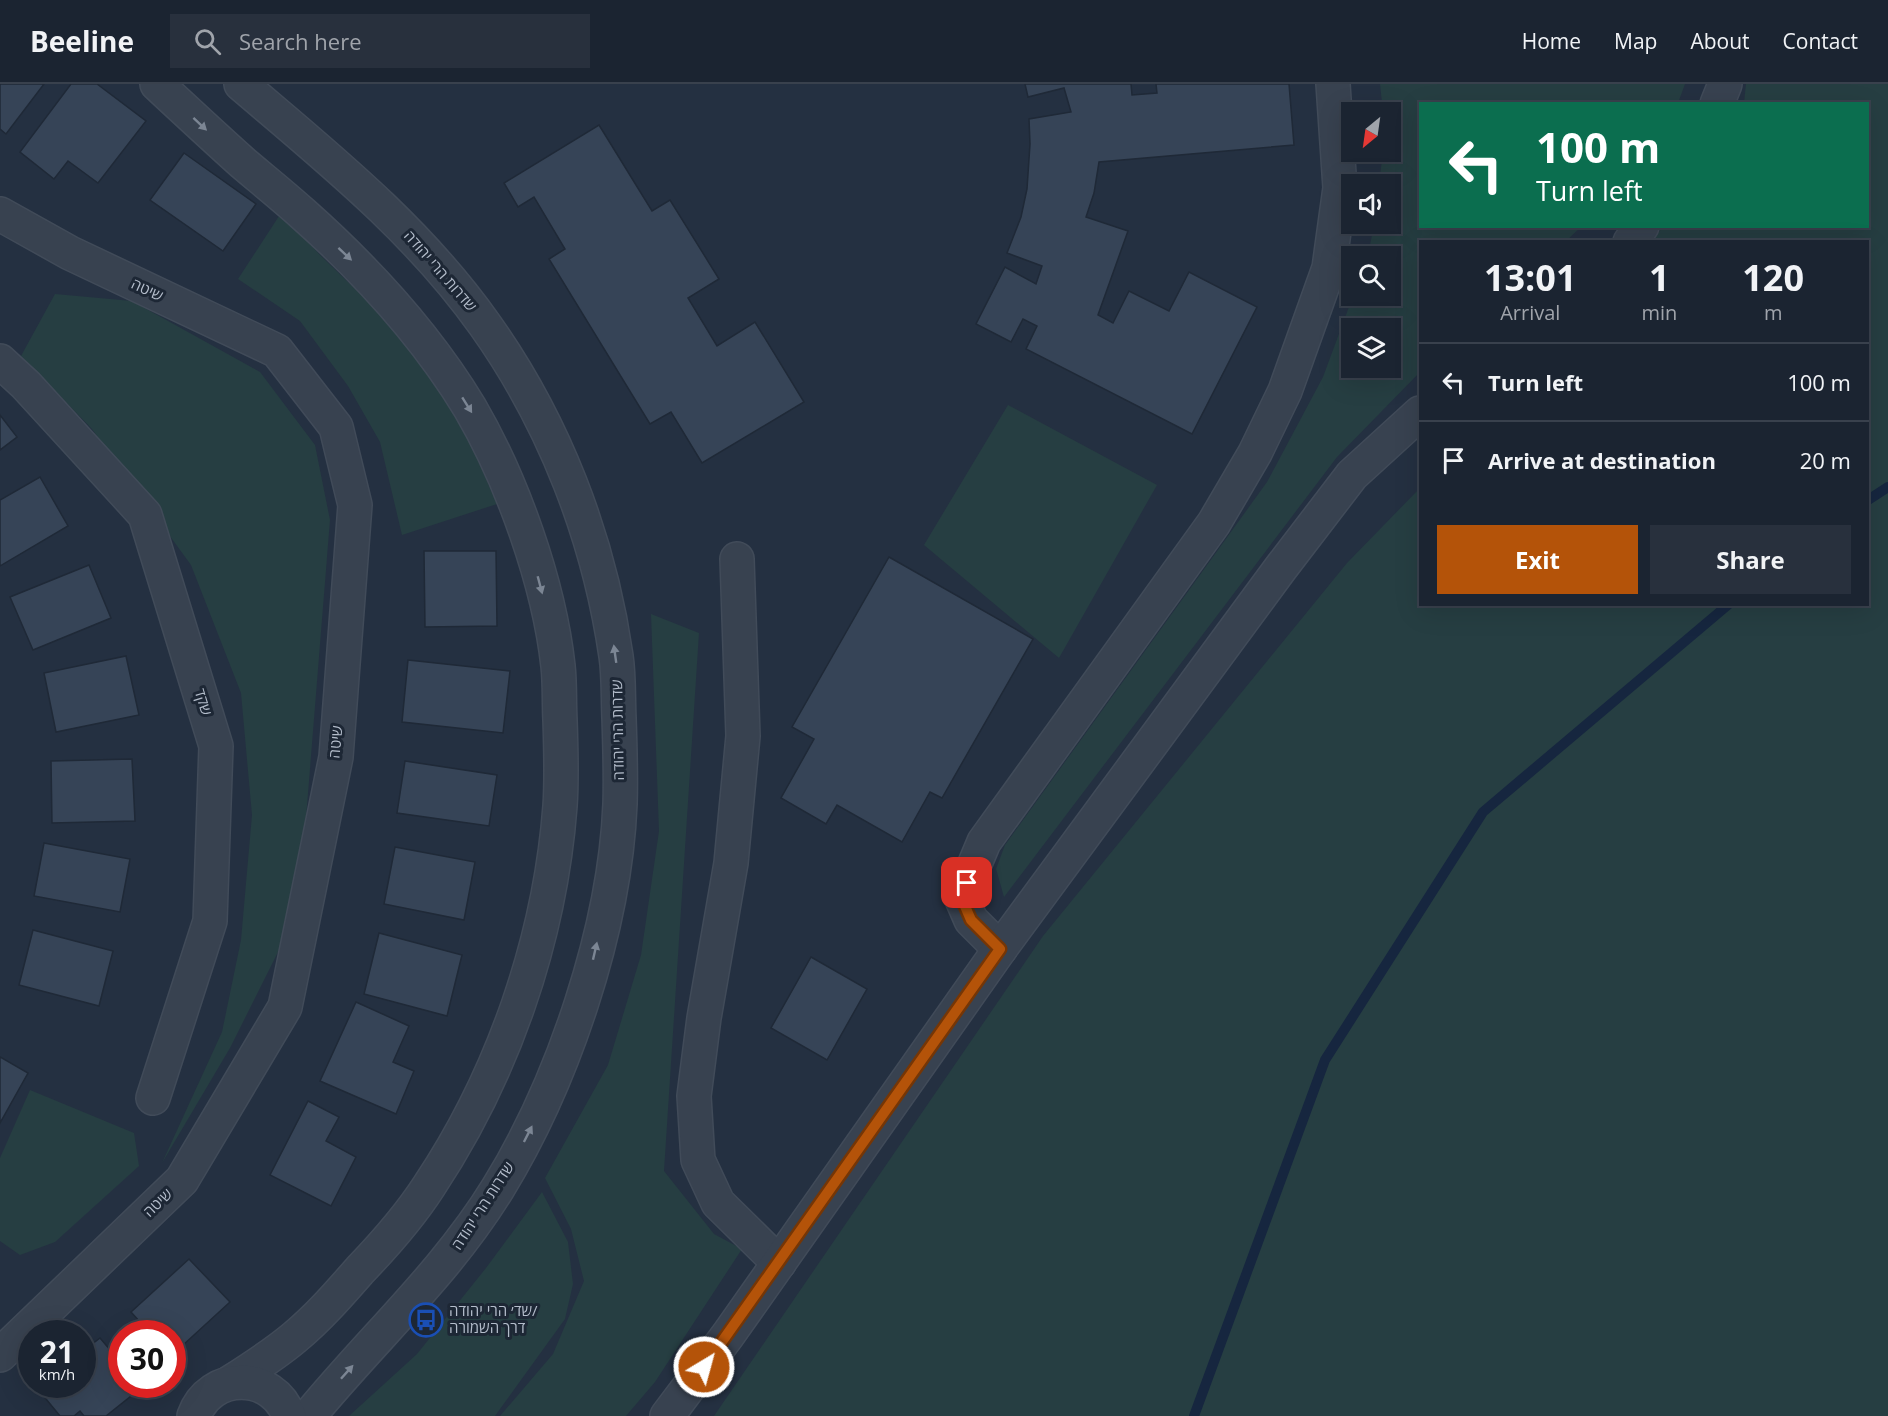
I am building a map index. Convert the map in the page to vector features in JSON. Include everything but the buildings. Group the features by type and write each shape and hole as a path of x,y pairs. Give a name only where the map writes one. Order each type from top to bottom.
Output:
{"street":[{"path":"157,84 352,260 394,305 436,358 470,408 491,448 513,501 532,555 550,621 558,666 561,803 556,849 533,954 514,1019 489,1078 449,1155 397,1229 318,1316 283,1346 231,1382 215,1388 203,1399 194,1416"},
{"name":"שדרות הרי יהודה","path":"241,84 342,170 401,226 440,267 484,323 514,369 545,423 579,509 608,609 616,660 620,806 614,858 591,970 570,1039 527,1136 477,1221 443,1267 309,1416"},
{"path":"1000,949 971,920 961,897 984,842 1214,523 1255,453 1293,369 1329,268 1340,188 1333,84"},
{"path":"1718,102 1725,84"},
{"name":"שיטה","path":"0,214 70,253 277,351 336,427 355,505 336,757 285,1007 182,1180 0,1355"},
{"name":"שקד","path":"0,361 26,385 146,515 216,746 210,921 153,1098"},
{"path":"667,1416 779,1263 1000,949 1273,578 1353,475 1419,413"},
{"path":"737,559 743,736 731,863 704,1018 694,1096 698,1160 718,1203 779,1263"},
{"path":"231,1382 247,1381 263,1385 276,1395 289,1416"}],"green space":[{"path":"1380,84 1685,84 1678,102 1419,102 1419,228 1580,228 1567,240 1419,240 1419,373 1337,457 1004,897 996,869 1005,845 1267,482 1323,377 1341,328 1341,378 1401,378 1401,318 1345,318 1349,306 1401,306 1401,246 1370,246 1372,234 1401,234 1401,174 1380,174 1382,162 1401,162 1401,102 1382,102"},
{"path":"1746,84 1888,84 1888,1416 714,1416 1043,936 1347,563 1419,489 1419,606 1869,606 1869,240 1652,240 1662,228 1869,228 1869,102 1744,102"},
{"path":"281,213 321,256 378,311 435,384 464,428 497,504 402,535 380,442 348,386 300,321 238,279"},
{"path":"55,294 132,301 260,372 315,445 330,520 302,868 279,950 230,1048 162,1163 222,1032 241,940 252,815 241,693 191,565 92,429 21,356"},
{"path":"1008,405 1157,485 1059,658 924,545"},
{"path":"651,614 699,633 664,1171 714,1234 742,1249 655,1382 626,1416 500,1416 553,1354 584,1281 571,1229 545,1178 608,1065 641,955 659,831"},
{"path":"30,1090 134,1133 139,1166 55,1242 20,1255 0,1241 0,1158"},
{"path":"542,1192 568,1242 573,1284 565,1319 495,1416 349,1416 417,1354 486,1268"}],"waterway":[{"path":"1869,499 1888,487"},
{"path":"1194,1416 1325,1060 1483,812 1727,606"}],"place":[{"name":"שד׳ הרי יהודה/ דרך השמורה","path":"426,1320"}],"route":[{"path":"704,1367 1000,949 971,920 961,897 967,883"}]}
